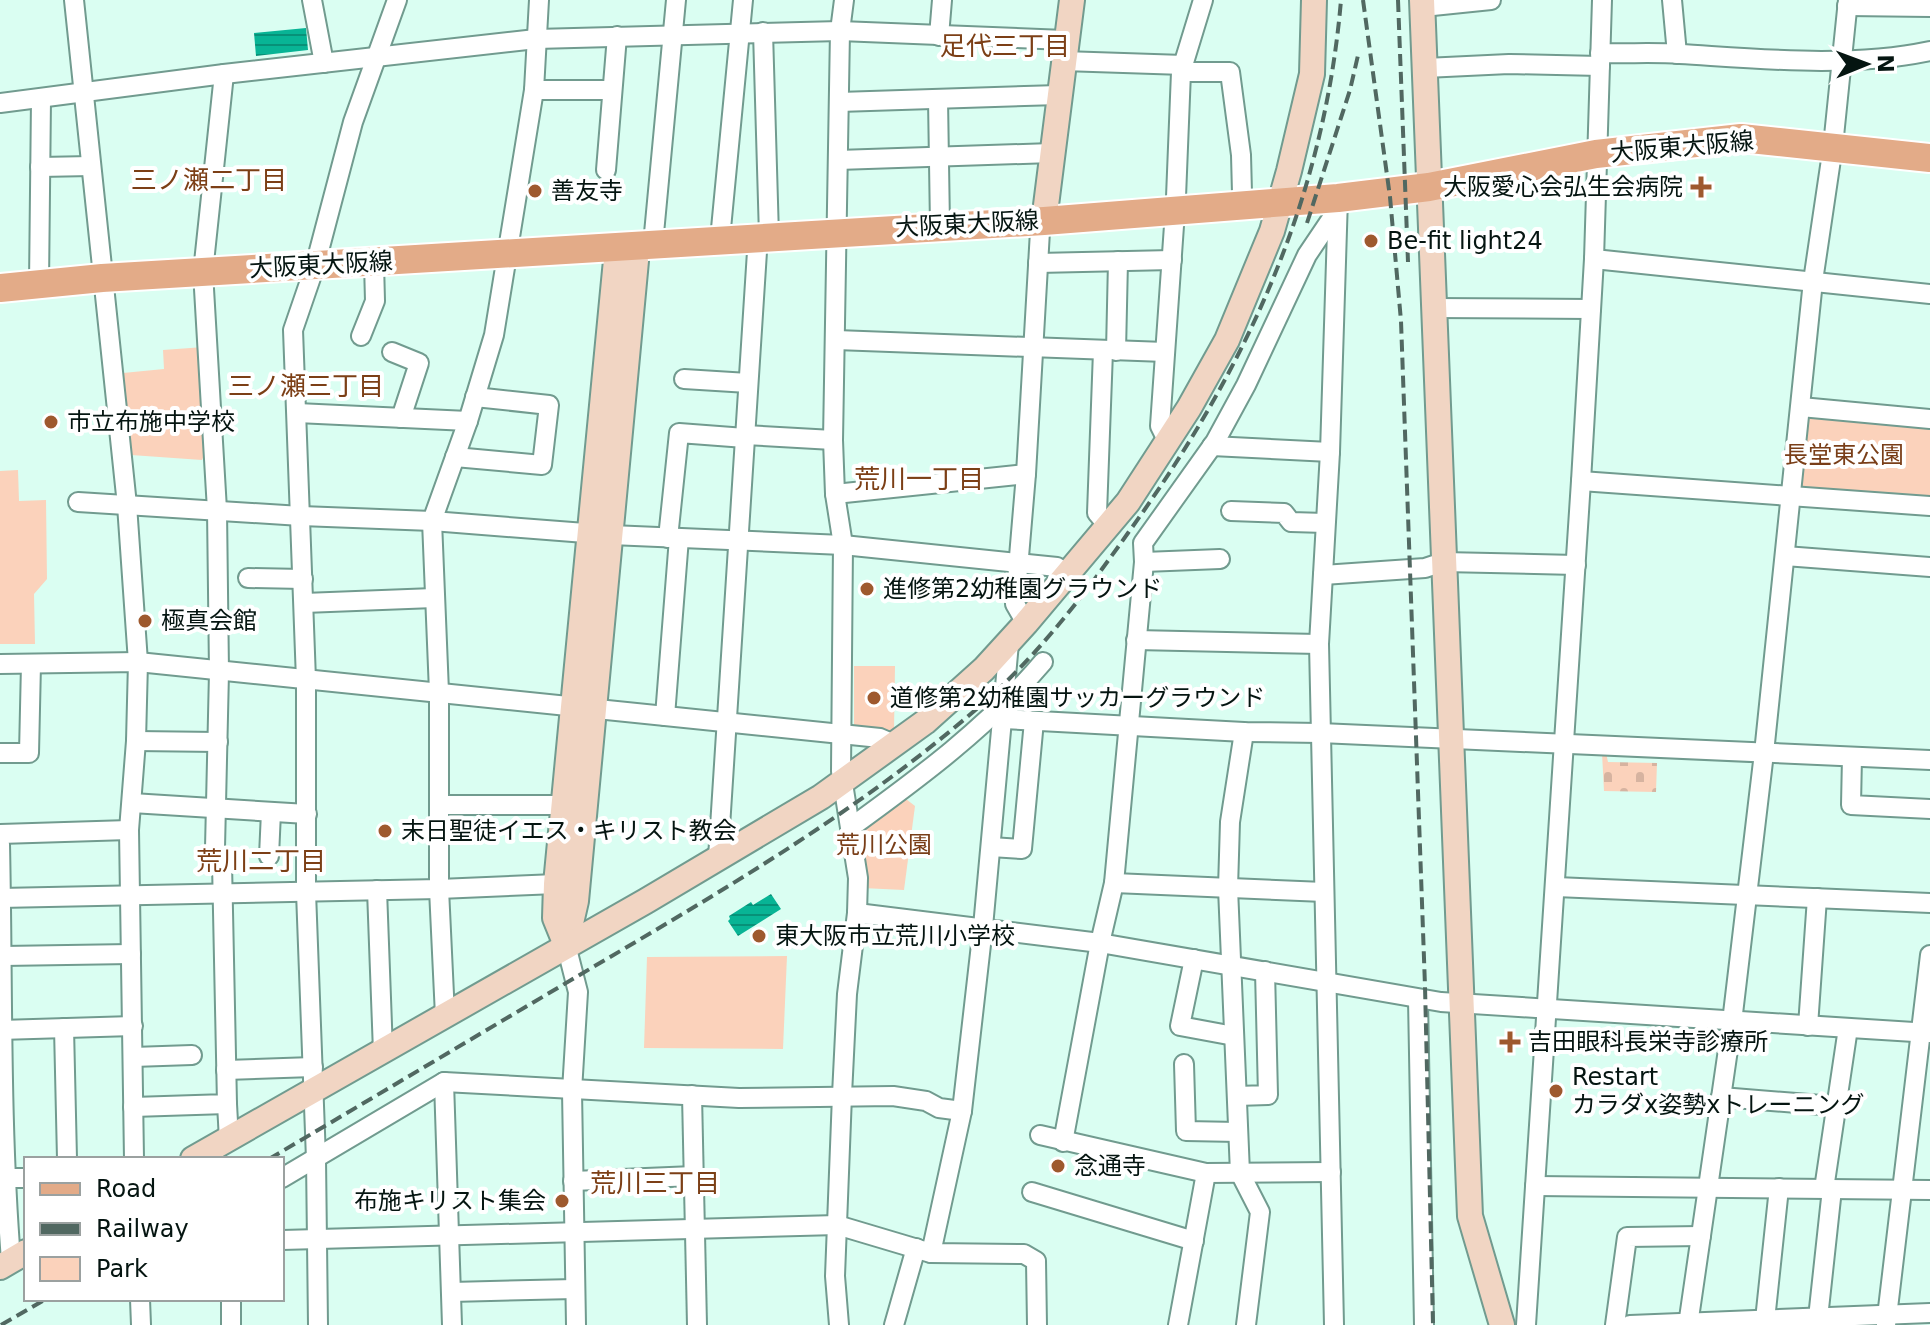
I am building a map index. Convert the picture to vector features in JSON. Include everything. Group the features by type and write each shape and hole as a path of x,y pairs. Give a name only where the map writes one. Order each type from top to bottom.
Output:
{"main road":[{"name":"大阪東大阪線","path":"0,288 102,278 1044,221 1281,201 1338,204 1596,154 1741,138 1930,158"}],"street":[{"path":"74,0 127,505 138,662 129,830 134,1157"},
{"path":"312,0 324,63"},
{"path":"318,1325 316,1159 306,892 306,680 293,330 315,266 353,122 397,0"},
{"path":"445,1016 439,889 439,692 432,521 468,421 494,335 534,90 539,0"},
{"path":"566,945 575,914 583,708 601,534 636,261 676,0"},
{"path":"720,239 743,0"},
{"path":"839,1325 835,1276 842,1095 847,994 858,878 842,783 843,545 835,494 833,440 840,31 844,0"},
{"path":"939,36 942,0"},
{"path":"1026,623 1015,604 1040,231 1044,221 1072,0"},
{"path":"1168,442 1160,426 1183,68 1203,0"},
{"path":"197,1157 313,1093 842,783 955,696 1009,643 1128,502 1168,442 1227,340 1259,267 1281,201 1312,74 1314,0"},
{"path":"1491,0 1422,4 1470,1216 1502,1325"},
{"path":"1526,1325 1594,259 1602,0"},
{"path":"1672,0 1677,54"},
{"path":"1689,1324 1732,1022 1764,753 1813,281 1833,146 1848,3 1930,7"},
{"path":"0,103 536,39 840,31 939,36 1230,72 1241,155 1242,193"},
{"path":"718,858 748,383 763,236 763,32"},
{"path":"606,170 617,36"},
{"path":"1425,68 1677,54 1757,61 1903,56 1930,51"},
{"path":"224,74 203,272 217,510 219,672 215,848 222,863 229,1140"},
{"path":"534,90 612,90"},
{"path":"839,102 1059,95"},
{"path":"39,284 41,99"},
{"path":"938,99 940,226"},
{"path":"838,160 1052,153"},
{"path":"40,167 91,166"},
{"path":"1063,1142 1114,883 1144,562 1143,543 1212,446 1246,385 1307,255 1338,204"},
{"path":"1334,1325 1319,644 1330,452 1338,204"},
{"path":"1594,259 1930,294"},
{"path":"1038,263 1172,260"},
{"path":"1108,526 1097,513 1118,261"},
{"path":"361,336 375,301 374,263"},
{"path":"1433,308 1591,309"},
{"path":"836,340 1165,352"},
{"path":"392,352 419,363 401,418"},
{"path":"684,379 748,383"},
{"path":"455,457 542,465 549,405 475,397"},
{"path":"1801,407 1930,419"},
{"path":"297,413 468,421"},
{"path":"665,716 679,433 833,440"},
{"path":"1212,446 1330,452"},
{"path":"835,494 1026,474"},
{"path":"1581,481 1930,506"},
{"path":"78,502 432,521 601,534 843,545 1057,567 1068,575"},
{"path":"1231,511 1284,513 1291,522 1325,523"},
{"path":"1785,556 1930,567"},
{"path":"1144,562 1220,559"},
{"path":"1323,575 1425,568 1443,562 1576,565"},
{"path":"248,578 303,579"},
{"path":"304,603 434,598"},
{"path":"1136,640 1319,644"},
{"path":"894,1325 924,1250 962,1111 983,927 1009,643"},
{"path":"0,664 138,662 880,738 894,744"},
{"path":"850,828 1004,712 1043,662"},
{"path":"0,753 29,753 31,664"},
{"path":"576,1325 572,1091 578,992 566,945 555,918 563,805 583,708"},
{"path":"1004,712 1034,721 1244,732 1930,760"},
{"path":"991,847 1022,849 1034,721"},
{"path":"1244,732 1230,822 1228,888 1240,1173 1260,1212 1246,1325"},
{"path":"136,741 218,742"},
{"path":"1852,757 1851,805 1930,809"},
{"path":"132,803 307,814"},
{"path":"439,805 563,805"},
{"path":"269,856 271,812"},
{"path":"0,834 129,830"},
{"path":"0,844 3,1178 12,1260"},
{"path":"1114,883 1324,892"},
{"path":"1,898 556,884"},
{"path":"1556,887 1930,903"},
{"path":"377,890 383,1052"},
{"path":"1808,1026 1817,898"},
{"path":"857,913 1100,943 1460,1004 1925,1033"},
{"path":"3,956 131,954"},
{"path":"1886,1320 1925,1033 1930,955"},
{"path":"1194,959 1180,1026 1234,1036"},
{"path":"1237,1096 1268,1095 1265,971"},
{"path":"1418,999 1424,1325"},
{"path":"0,1030 133,1026"},
{"path":"64,1028 67,1157"},
{"path":"1818,1318 1834,1106 1848,1028"},
{"path":"133,1057 192,1055"},
{"path":"1184,1064 1186,1131 1238,1132"},
{"path":"226,1070 313,1067"},
{"path":"284,1177 444,1082 739,1098 893,1096 962,1111"},
{"path":"444,1082 452,1325"},
{"path":"692,1095 697,1325"},
{"path":"1721,1097 1834,1106"},
{"path":"133,1107 227,1104"},
{"path":"1040,1135 1206,1173 1331,1172"},
{"path":"1178,1325 1206,1173"},
{"path":"573,1181 694,1176"},
{"path":"3,1178 24,1178"},
{"path":"1535,1186 1930,1190"},
{"path":"1765,1320 1779,1188"},
{"path":"1032,1192 1194,1241"},
{"path":"284,1240 837,1225 924,1250 1024,1254 1036,1261 1037,1325"},
{"path":"1615,1325 1627,1237 1701,1236"},
{"path":"451,1292 575,1289"},
{"path":"140,1301 141,1325"},
{"path":"231,1301 231,1325"},
{"path":"1630,1325 1818,1318 1886,1320 1930,1313"}],"green space":[{"path":"204,347 207,448 202,460 131,455 123,373 164,369 163,350"},
{"name":"長堂東公園","path":"1806,412 1930,424 1930,501 1797,492"},
{"path":"18,470 19,501 46,500 47,579 34,594 35,644 0,644 0,471"},
{"name":"道修第2幼稚園サッカーグラウンド","path":"854,666 895,666 894,731 854,730"},
{"path":"1602,753 1606,753 1608,762 1657,763 1656,792 1604,791"},
{"name":"荒川公園","path":"902,796 915,806 904,890 862,888 856,830"},
{"path":"787,956 783,1049 644,1048 647,957"}],"shaded area":[{"path":"306,28 308,50 256,56 254,33"},
{"path":"771,894 781,909 738,936 728,921 729,916"}],"railway":[{"path":"272,1157 755,870 898,772 989,698 1027,660 1096,576 1170,472 1242,346 1272,281 1297,214 1317,145 1332,74 1341,0"},
{"path":"1363,0 1390,197 1401,321 1425,986 1433,1325"},
{"path":"1398,0 1408,262"},
{"path":"1307,223 1350,90 1359,51"},
{"path":"1,1325 43,1301"}],"place":[{"name":"大阪愛心会弘生会病院","path":"1701,187"},
{"name":"善友寺","path":"535,191"},
{"name":"Be-fit light24","path":"1371,241"},
{"name":"市立布施中学校","path":"51,422"},
{"name":"進修第2幼稚園グラウンド","path":"867,589"},
{"name":"極真会館","path":"145,621"},
{"name":"道修第2幼稚園サッカーグラウンド","path":"874,698"},
{"name":"末日聖徒イエス・キリスト教会","path":"385,831"},
{"name":"東大阪市立荒川小学校","path":"759,936"},
{"name":"吉田眼科長栄寺診療所","path":"1510,1042"},
{"name":"Restart カラダx姿勢xトレーニング","path":"1556,1091"},
{"name":"念通寺","path":"1058,1166"},
{"name":"布施キリスト集会","path":"562,1201"}],"district":[{"name":"足代三丁目","path":"1005,46"},
{"name":"三ノ瀬二丁目","path":"209,180"},
{"name":"三ノ瀬三丁目","path":"306,386"},
{"name":"荒川一丁目","path":"919,479"},
{"name":"荒川二丁目","path":"261,861"},
{"name":"荒川三丁目","path":"655,1183"}]}
